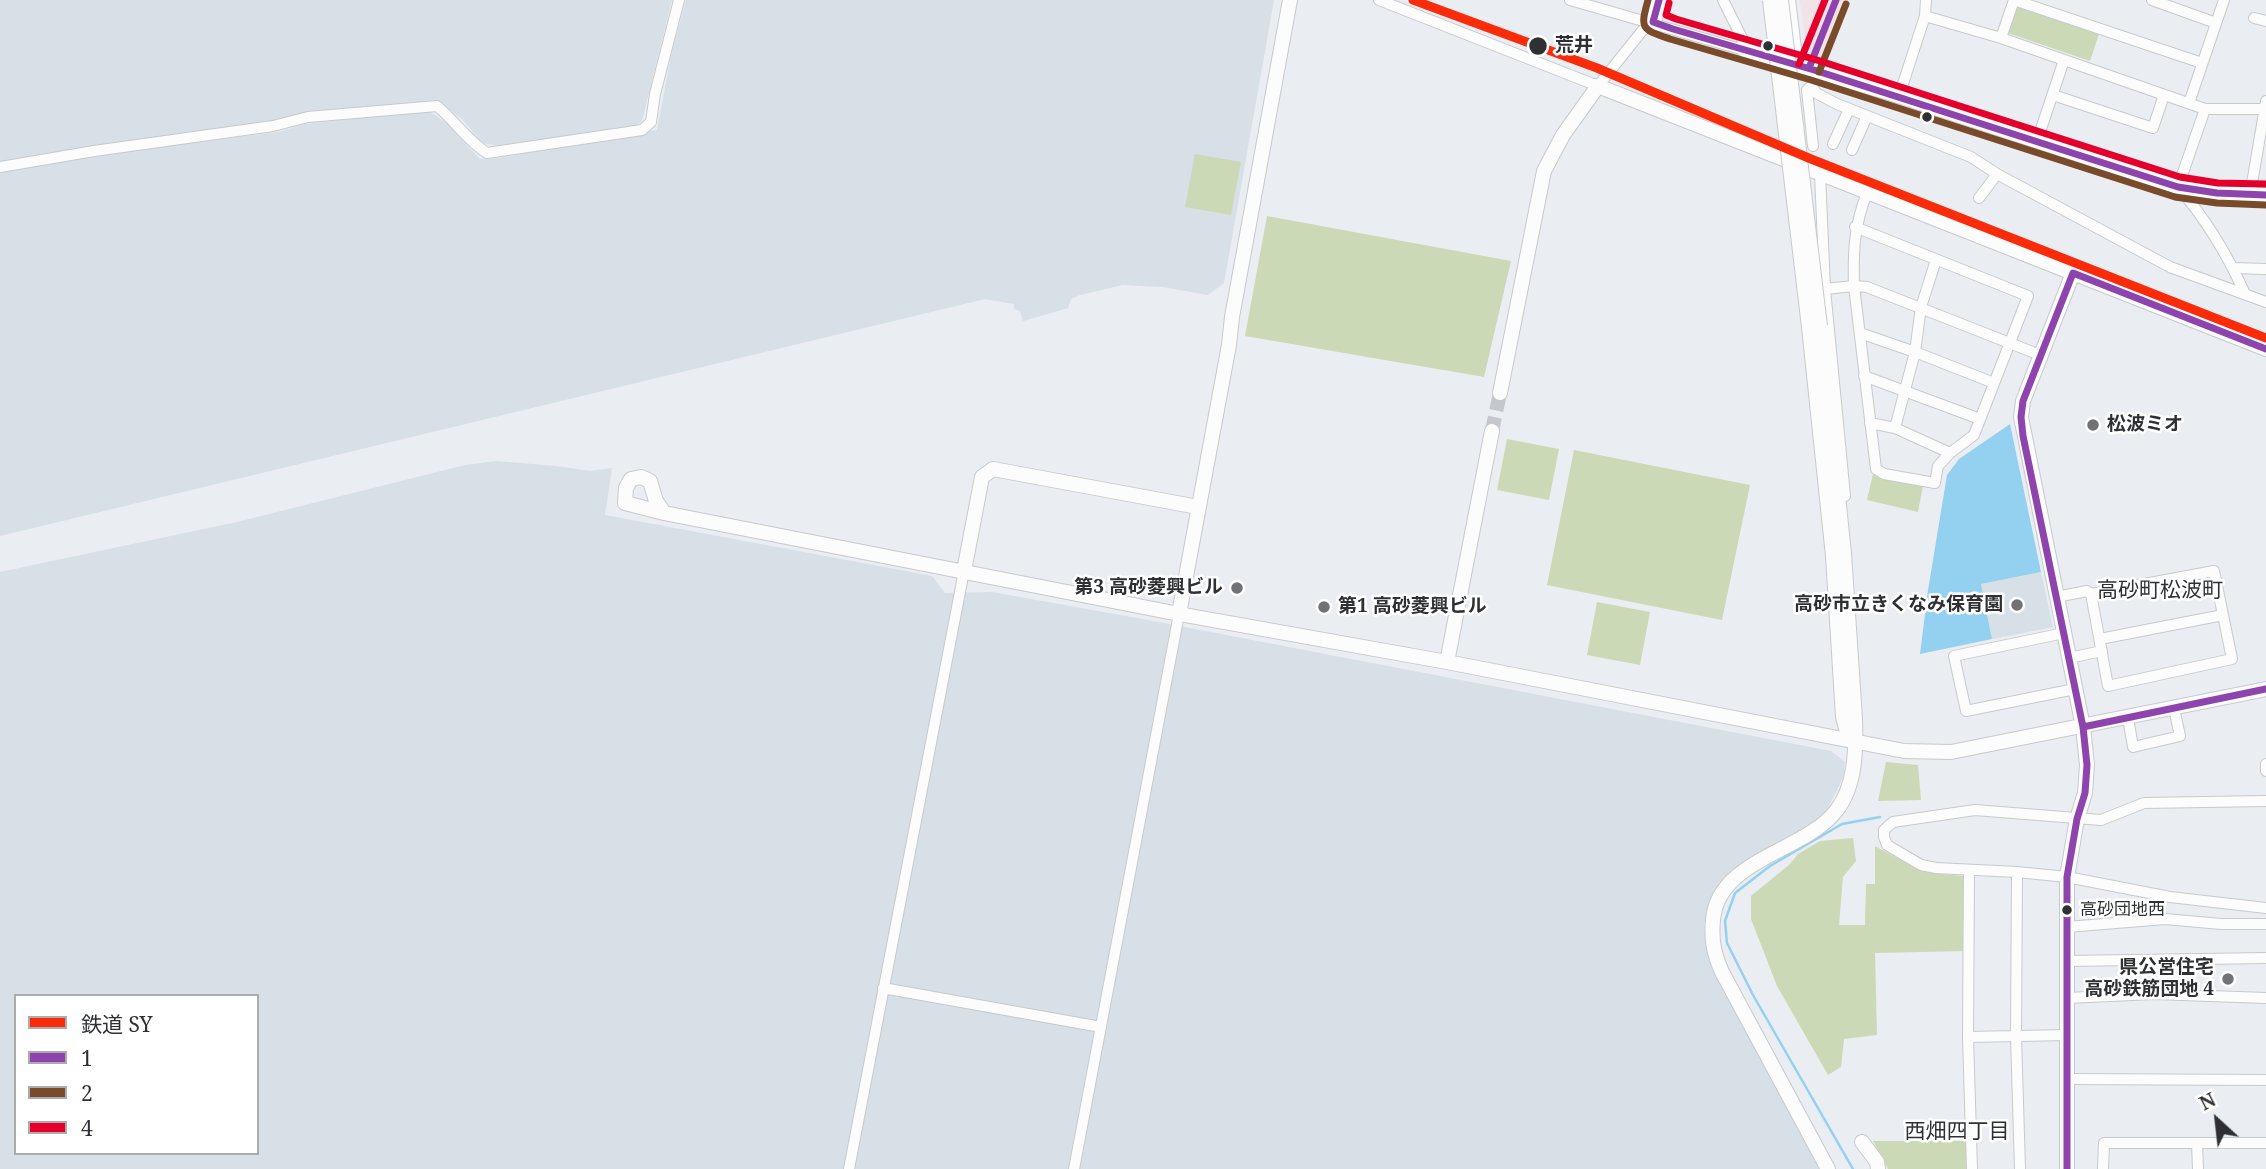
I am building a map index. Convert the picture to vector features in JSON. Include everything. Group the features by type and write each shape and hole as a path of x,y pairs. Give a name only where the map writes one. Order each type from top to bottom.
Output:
{"main road":[{"path":"1653,22 1659,0"}],"street":[{"path":"0,166 273,127 309,117 437,106 457,124 473,144 487,153 642,130 651,122 655,94 678,0"},
{"path":"1074,1169 1229,345 1290,0"},
{"path":"1379,0 2266,349"},
{"path":"1570,0 1607,5 1653,22 1899,96 2178,187 2217,193 2266,195"},
{"path":"1723,0 1742,38 1744,50"},
{"path":"1770,0 1844,552 1856,743 1850,782 1837,810 1826,822 1762,859 1732,881 1718,901 1712,927 1716,957 1722,972 1828,1169"},
{"path":"1781,0 1814,327 1843,717 1847,732 1856,743"},
{"path":"1790,0 1798,65"},
{"path":"1899,96 1925,16 1926,0"},
{"path":"2001,38 2014,0 2042,4 2202,63"},
{"path":"2152,0 2216,23"},
{"path":"2189,103 2224,0"},
{"path":"1925,16 2001,38 2205,109 2265,106 2250,195"},
{"path":"2254,18 2266,21"},
{"path":"1500,393 1545,170 1563,135 1598,86 1642,31 1653,22"},
{"path":"2037,141 2064,60"},
{"path":"1814,70 1812,86 1816,93 1849,109 1971,157 1997,174 2169,267 2266,302"},
{"path":"1812,86 1807,90 1813,146"},
{"path":"2053,94 2153,128 2164,94"},
{"path":"1833,144 1849,109"},
{"path":"2178,187 2205,109"},
{"path":"1852,150 1867,116"},
{"path":"1820,174 1825,289 1848,529 1844,552"},
{"path":"1977,197 1997,174"},
{"path":"2178,187 2197,209 2233,268 2245,294"},
{"path":"1855,227 2028,296 1973,435 1938,466 1935,483 1884,474 1876,469 1854,286 1855,227 1867,193"},
{"path":"1895,428 1915,352 1921,307 1936,260"},
{"path":"2233,268 2266,269"},
{"path":"2067,1169 2067,877 2077,818 2084,799 2087,765 2083,727 2021,417 2022,401 2073,273"},
{"path":"1825,289 1867,287 2040,355"},
{"path":"1860,333 1994,383"},
{"path":"1864,376 1980,419"},
{"path":"1870,423 1895,428 1950,453"},
{"path":"1447,662 1492,430"},
{"path":"849,1169 982,477 993,469 1198,507"},
{"path":"664,513 656,501 650,481 641,477 631,479 626,488 625,503 664,513 1179,614 1447,662 1904,751 1951,752 2266,689"},
{"path":"2056,597 2087,591 2091,594 2214,571 2232,659 2108,685 2091,594"},
{"path":"2069,658 2101,645 2223,615"},
{"path":"2064,633 1954,656 1966,710 2075,689"},
{"path":"2128,718 2133,747 2180,736 2174,708"},
{"path":"2266,764 2266,771"},
{"path":"2266,801 2144,803 2101,820 1975,810 1893,822 1884,830 1887,845 1921,865 2067,877 2170,897 2266,908"},
{"path":"1969,870 1968,1037 1972,1169"},
{"path":"2017,872 2016,1036 2020,1169"},
{"path":"2243,905 2243,923"},
{"path":"2067,927 2165,919 2221,924 2266,924"},
{"path":"2067,961 2266,958"},
{"path":"883,988 1101,1027"},
{"path":"2067,998 2154,994 2266,998"},
{"path":"1968,1037 2067,1035"},
{"path":"2067,1079 2266,1080"},
{"path":"1862,1142 1877,1162 1878,1169"},
{"path":"2103,1169 2104,1143 2266,1143"},
{"path":"2197,1143 2198,1169"}],"shaded area":[{"path":"0,0 672,0 642,121 636,126 500,146 482,143 462,119 435,100 310,114 279,123 0,164"},
{"path":"686,0 1274,0 1224,283 1208,295 1163,287 1123,285 1080,295 1071,299 1068,308 1023,321 1020,311 1014,309 1014,304 985,299 0,536 0,172 93,155 278,132 305,124 428,110 448,124 480,159 657,130 671,56"},
{"path":"1800,0 1848,0 1825,61 1810,54 1806,48"},
{"path":"496,461 590,471 612,468 605,515 932,576 945,593 992,592 1831,751 1845,762 1843,778 1825,814 1797,834 1728,874 1715,891 1704,924 1707,955 1820,1169 0,1169 0,572 237,522 465,465"},
{"name":"高砂市立きくなみ保育園","path":"2041,572 2053,627 1992,639 1981,584"}],"green space":[{"path":"2018,5 2099,34 2090,61 2008,33"},
{"path":"1195,154 1241,162 1231,215 1185,207"},
{"path":"1267,216 1511,261 1484,377 1245,336"},
{"path":"1507,439 1559,449 1549,500 1497,490"},
{"path":"1574,450 1750,485 1722,620 1547,585"},
{"path":"1873,474 1923,486 1918,512 1867,500"},
{"path":"1597,602 1650,612 1640,665 1587,655"},
{"path":"1886,762 1918,765 1921,800 1878,801"},
{"path":"1853,838 1856,861 1843,877 1839,925 1865,925 1866,884 1875,884 1875,846 1915,868 1964,876 1966,951 1875,953 1877,1035 1844,1039 1841,1067 1828,1075 1777,986 1751,919 1751,896 1790,864 1798,854 1820,841"},
{"path":"1873,1141 1967,1141 1966,1169 1888,1169"}],"water":[{"path":"2010,424 2041,572 1981,584 1992,639 1920,654 1947,475 1959,459"}],"waterway":[{"path":"1853,1169 1753,995 1727,943 1725,921 1735,893 1770,866 1842,824 1880,817"}],"tunnel":[{"path":"1492,431 1500,393"}],"rail line":[{"name":"SY","path":"1413,0 1597,68 1811,159 2266,338"}],"transit line":[{"name":"2","path":"1648,0 1645,27 1670,39 1811,80 2175,197 2217,203 2266,205"},
{"name":"1","path":"1659,0 1653,22 1673,29 1814,70 2178,187 2217,193 2266,195"},
{"name":"4","path":"1799,64 1825,0"},
{"name":"1","path":"1809,68 1836,0"},
{"name":"4","path":"1669,3 1666,15 1676,19 1817,60 2180,177 2218,183 2266,184"},
{"name":"2","path":"1819,72 1846,4"},
{"name":"1","path":"2067,1169 2067,877 2077,819 2085,793 2087,765 2083,727 2023,436 2023,401 2073,273 2266,349"},
{"name":"1","path":"2083,727 2266,689"}],"place":[{"name":"荒井","path":"1538,46"},
{"name":"松波ミオ","path":"2093,425"},
{"name":"第3 高砂菱興ビル","path":"1237,588"},
{"name":"高砂市立きくなみ保育園","path":"2017,605"},
{"name":"第1 高砂菱興ビル","path":"1324,607"},
{"name":"高砂団地西","path":"2067,910"},
{"name":"県公営住宅 高砂鉄筋団地 4","path":"2228,979"}],"district":[{"name":"高砂町松波町","path":"2160,591"},
{"name":"西畑四丁目","path":"1957,1132"}]}
